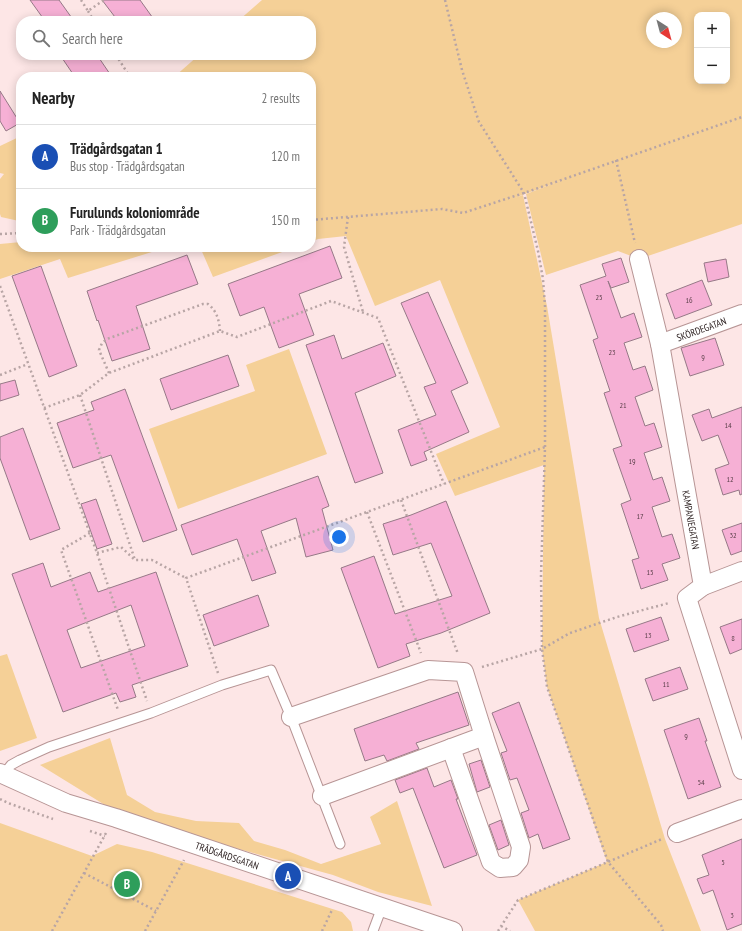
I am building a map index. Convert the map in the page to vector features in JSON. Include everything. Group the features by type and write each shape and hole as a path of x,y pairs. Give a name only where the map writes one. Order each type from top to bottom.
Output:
{"street":[{"name":"KAMPANJEGATAN","path":"639,259 660,344 703,586"},
{"name":"SKÖRDEGATAN","path":"660,344 742,314"},
{"path":"742,571 703,586 687,598 742,770"},
{"path":"291,717 428,670 464,672 521,848 519,860 513,867 500,868 491,862 451,748"},
{"path":"322,796 484,736"},
{"name":"TRÄDGÅRDSGATAN","path":"1,774 66,803 453,931"},
{"path":"677,833 742,809"}],"lane":[{"name":"TRÄDGÅRDSGATAN","path":"1,774 11,765 20,760 50,747 151,713 222,685 271,670 291,717"},
{"path":"291,717 340,844"},
{"path":"373,931 382,907"}],"path":[{"path":"81,0 91,16"},
{"path":"88,11 104,0"},
{"path":"445,0 462,70 479,122 524,193 538,250 543,279 545,306 545,448 541,575 542,649 547,687 608,862 661,925 663,931"},
{"path":"119,60 127,72"},
{"path":"316,220 442,209 463,213 742,117"},
{"path":"616,160 639,259"},
{"path":"348,217 344,247 363,312"},
{"path":"0,234 16,233"},
{"path":"0,286 90,532 151,713"},
{"path":"44,408 80,395 109,373 220,331 237,337 330,301 378,318 444,484"},
{"path":"109,373 99,350 102,343 107,339 203,304 208,304 214,309 219,320 220,331"},
{"path":"0,375 28,364"},
{"path":"80,395 135,560"},
{"path":"186,578 545,448"},
{"path":"401,500 464,672 542,649 570,633 617,616 687,598"},
{"path":"367,512 428,670"},
{"path":"90,532 61,550 122,723"},
{"path":"97,553 121,547 135,560 152,560 186,578 222,685"},
{"path":"498,931 518,900 677,833"},
{"path":"52,931 105,836"},
{"path":"145,931 193,844"},
{"path":"84,873 156,911"},
{"path":"322,931 339,893"},
{"path":"501,926 510,931"}],"shaded area":[{"path":"262,0 742,0 742,224 639,259 618,251 546,275 526,194 568,178 514,198 523,195 547,306 599,618 665,839 701,931 535,931 518,900 607,862 547,687 542,649 544,465 455,496 436,454 500,427 440,280 375,306 346,236 316,240 316,72 180,72 193,60 316,60 316,16 244,16"},
{"path":"16,138 16,220 1,217 0,214 0,179 4,174 0,173 0,146"},
{"path":"16,242 16,252 152,252 68,278 60,259 0,279 0,244"},
{"path":"202,252 282,252 213,277"},
{"path":"289,349 327,454 178,509 149,429 255,391 246,365"},
{"path":"7,654 37,738 0,751 0,656"},
{"path":"110,738 127,795 155,812 196,821 239,823 254,841 285,850 321,864 381,844 370,817 397,801 432,906 378,892 333,875 126,818 40,765"},
{"path":"0,823 92,856 117,844 152,852 342,912 351,922 353,931 0,931"}],"building":[{"path":"30,0 59,0 70,16 41,16"},
{"path":"102,0 140,0 151,16 114,16"},
{"path":"63,60 100,60 109,72 72,72"},
{"path":"0,91 16,117 16,125 6,131 0,121"},
{"path":"330,246 342,278 299,294 314,335 279,348 264,307 240,316 228,284"},
{"path":"187,255 198,284 136,306 150,349 112,361 87,291"},
{"path":"621,258 629,282 611,288 608,281 621,318 634,313 642,337 624,343 633,370 645,366 653,390 635,397 645,426 654,423 662,447 644,453 653,480 662,477 670,501 652,507 662,537 672,534 680,558 662,564 668,580 641,589 632,560 639,558 621,504 631,500 613,449 622,446 604,393 610,391 593,340 598,338 580,285 606,276 602,264"},
{"path":"726,259 729,277 708,282 704,263"},
{"path":"41,266 77,366 49,377 12,276"},
{"path":"702,280 712,305 675,319 666,294"},
{"path":"428,292 468,383 451,391 469,432 424,452 427,460 411,466 398,430 436,415 424,387 436,383 401,303"},
{"path":"334,335 342,359 383,343 396,376 355,393 383,473 355,483 306,345"},
{"path":"715,338 724,365 690,376 681,348"},
{"path":"228,355 239,386 171,410 160,379"},
{"path":"15,380 19,395 0,401 0,384"},
{"path":"125,389 177,530 143,542 111,455 73,468 57,423 94,410 91,402"},
{"path":"742,407 742,494 740,495 739,490 723,495 715,469 729,464 718,435 702,441 692,415 709,409 712,418"},
{"path":"23,428 60,529 30,540 0,458 0,437"},
{"path":"318,476 329,506 322,509 333,550 306,557 296,518 261,531 276,573 252,581 237,539 192,555 181,525"},
{"path":"96,499 112,544 97,549 81,504"},
{"path":"446,501 490,613 441,633 406,644 410,656 378,668 341,568 374,556 395,614 452,596 431,543 393,555 383,524"},
{"path":"742,523 742,551 731,555 722,530"},
{"path":"43,563 51,587 90,572 98,592 156,572 188,666 132,685 136,697 120,702 116,693 63,712 12,574","holes":["131,605 145,646 81,668 67,630"]},
{"path":"258,595 269,626 214,646 203,615"},
{"path":"661,617 669,640 634,652 626,629"},
{"path":"742,619 742,649 730,654 720,627"},
{"path":"680,667 688,689 653,701 645,679"},
{"path":"458,692 469,725 416,743 419,749 387,761 384,755 365,761 354,729"},
{"path":"519,702 570,839 543,849 538,834 529,838 521,813 529,810 517,778 510,780 501,753 507,751 492,713"},
{"path":"699,718 707,741 705,741 721,787 688,799 664,730"},
{"path":"481,760 490,787 477,792 469,764"},
{"path":"427,768 434,787 451,780 458,799 456,799 477,855 444,868 413,788 400,793 395,780"},
{"path":"501,820 509,845 498,850 489,825"},
{"path":"742,839 742,924 727,930 713,890 703,894 697,879 709,875 702,855"}],"place":[{"name":"Trädgårdsgatan 1","path":"288,876"},
{"name":"Furulunds koloniområde","path":"127,884"}]}
